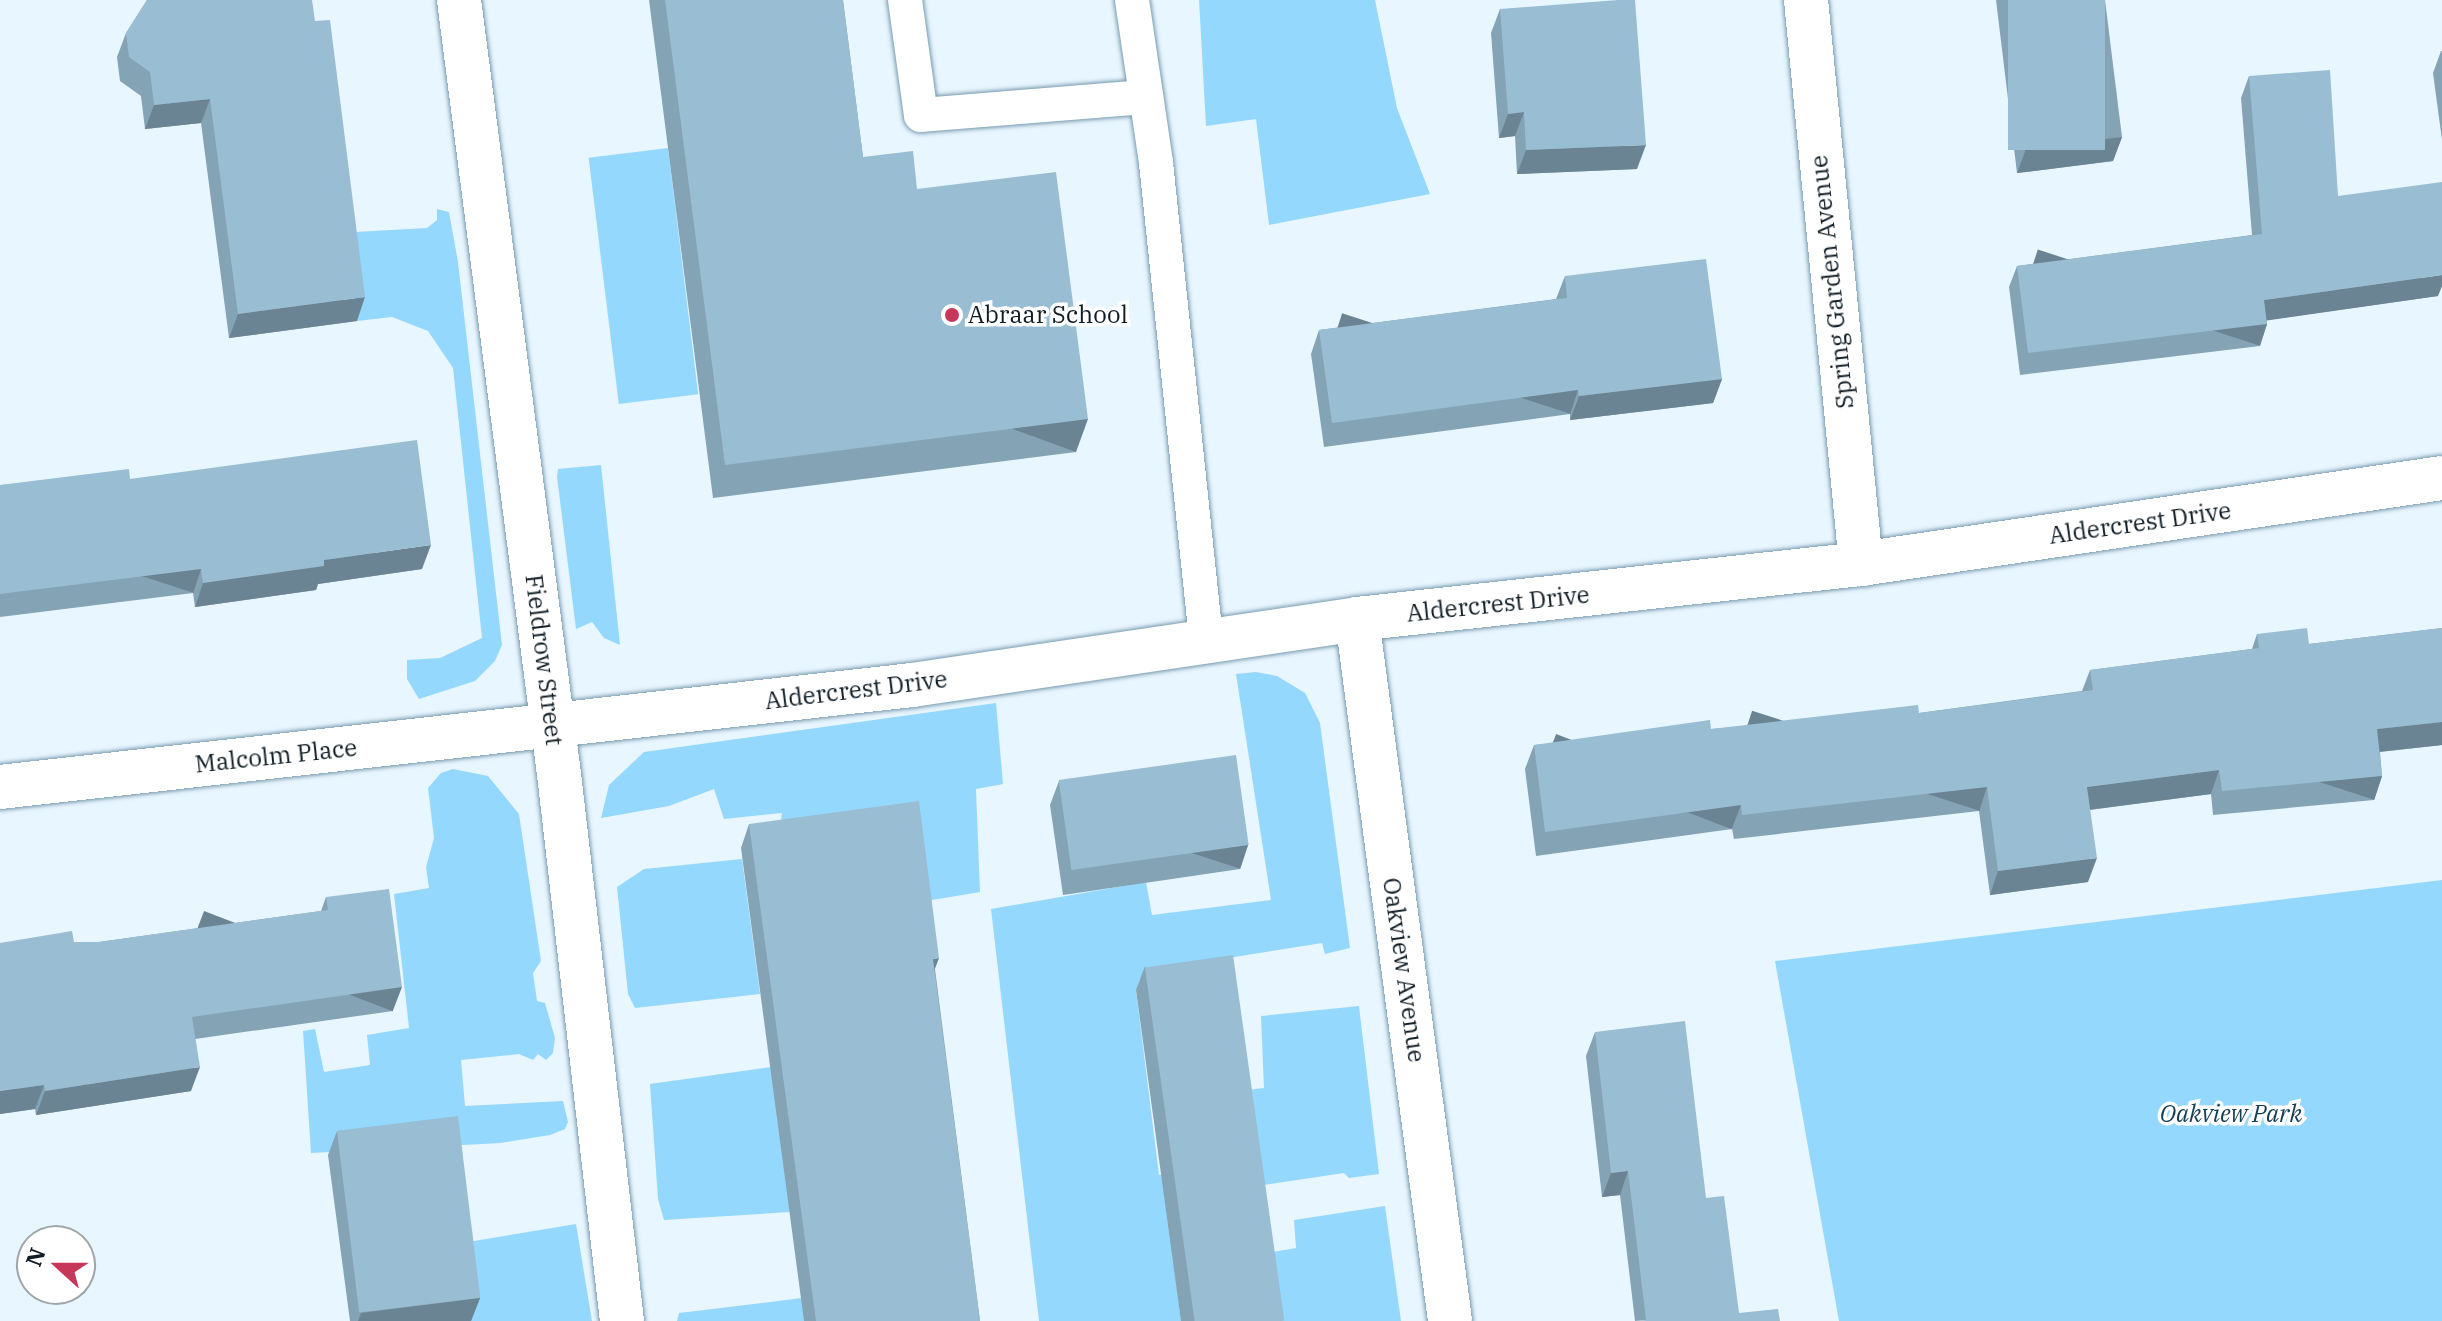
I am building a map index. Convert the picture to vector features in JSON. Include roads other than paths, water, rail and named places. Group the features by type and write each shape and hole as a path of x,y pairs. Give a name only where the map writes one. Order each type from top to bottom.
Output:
{"street":[{"name":"Fieldrow Street","path":"459,0 553,725 622,1321"},
{"name":"Spring Garden Avenue","path":"1806,0 1861,564"},
{"name":"Aldercrest Drive","path":"553,725 912,685 1357,619 1861,564 2442,478"},
{"name":"Oakview Avenue","path":"1357,619 1450,1321"},
{"name":"Malcolm Place","path":"0,787 553,725"}],"lane":[{"path":"905,0 921,115 1146,97"},
{"path":"1132,0 1146,97 1206,641"}],"place":[{"name":"Abraar School","path":"952,315"}],"park label":[{"name":"Oakview Park","path":"2231,1114"}]}
